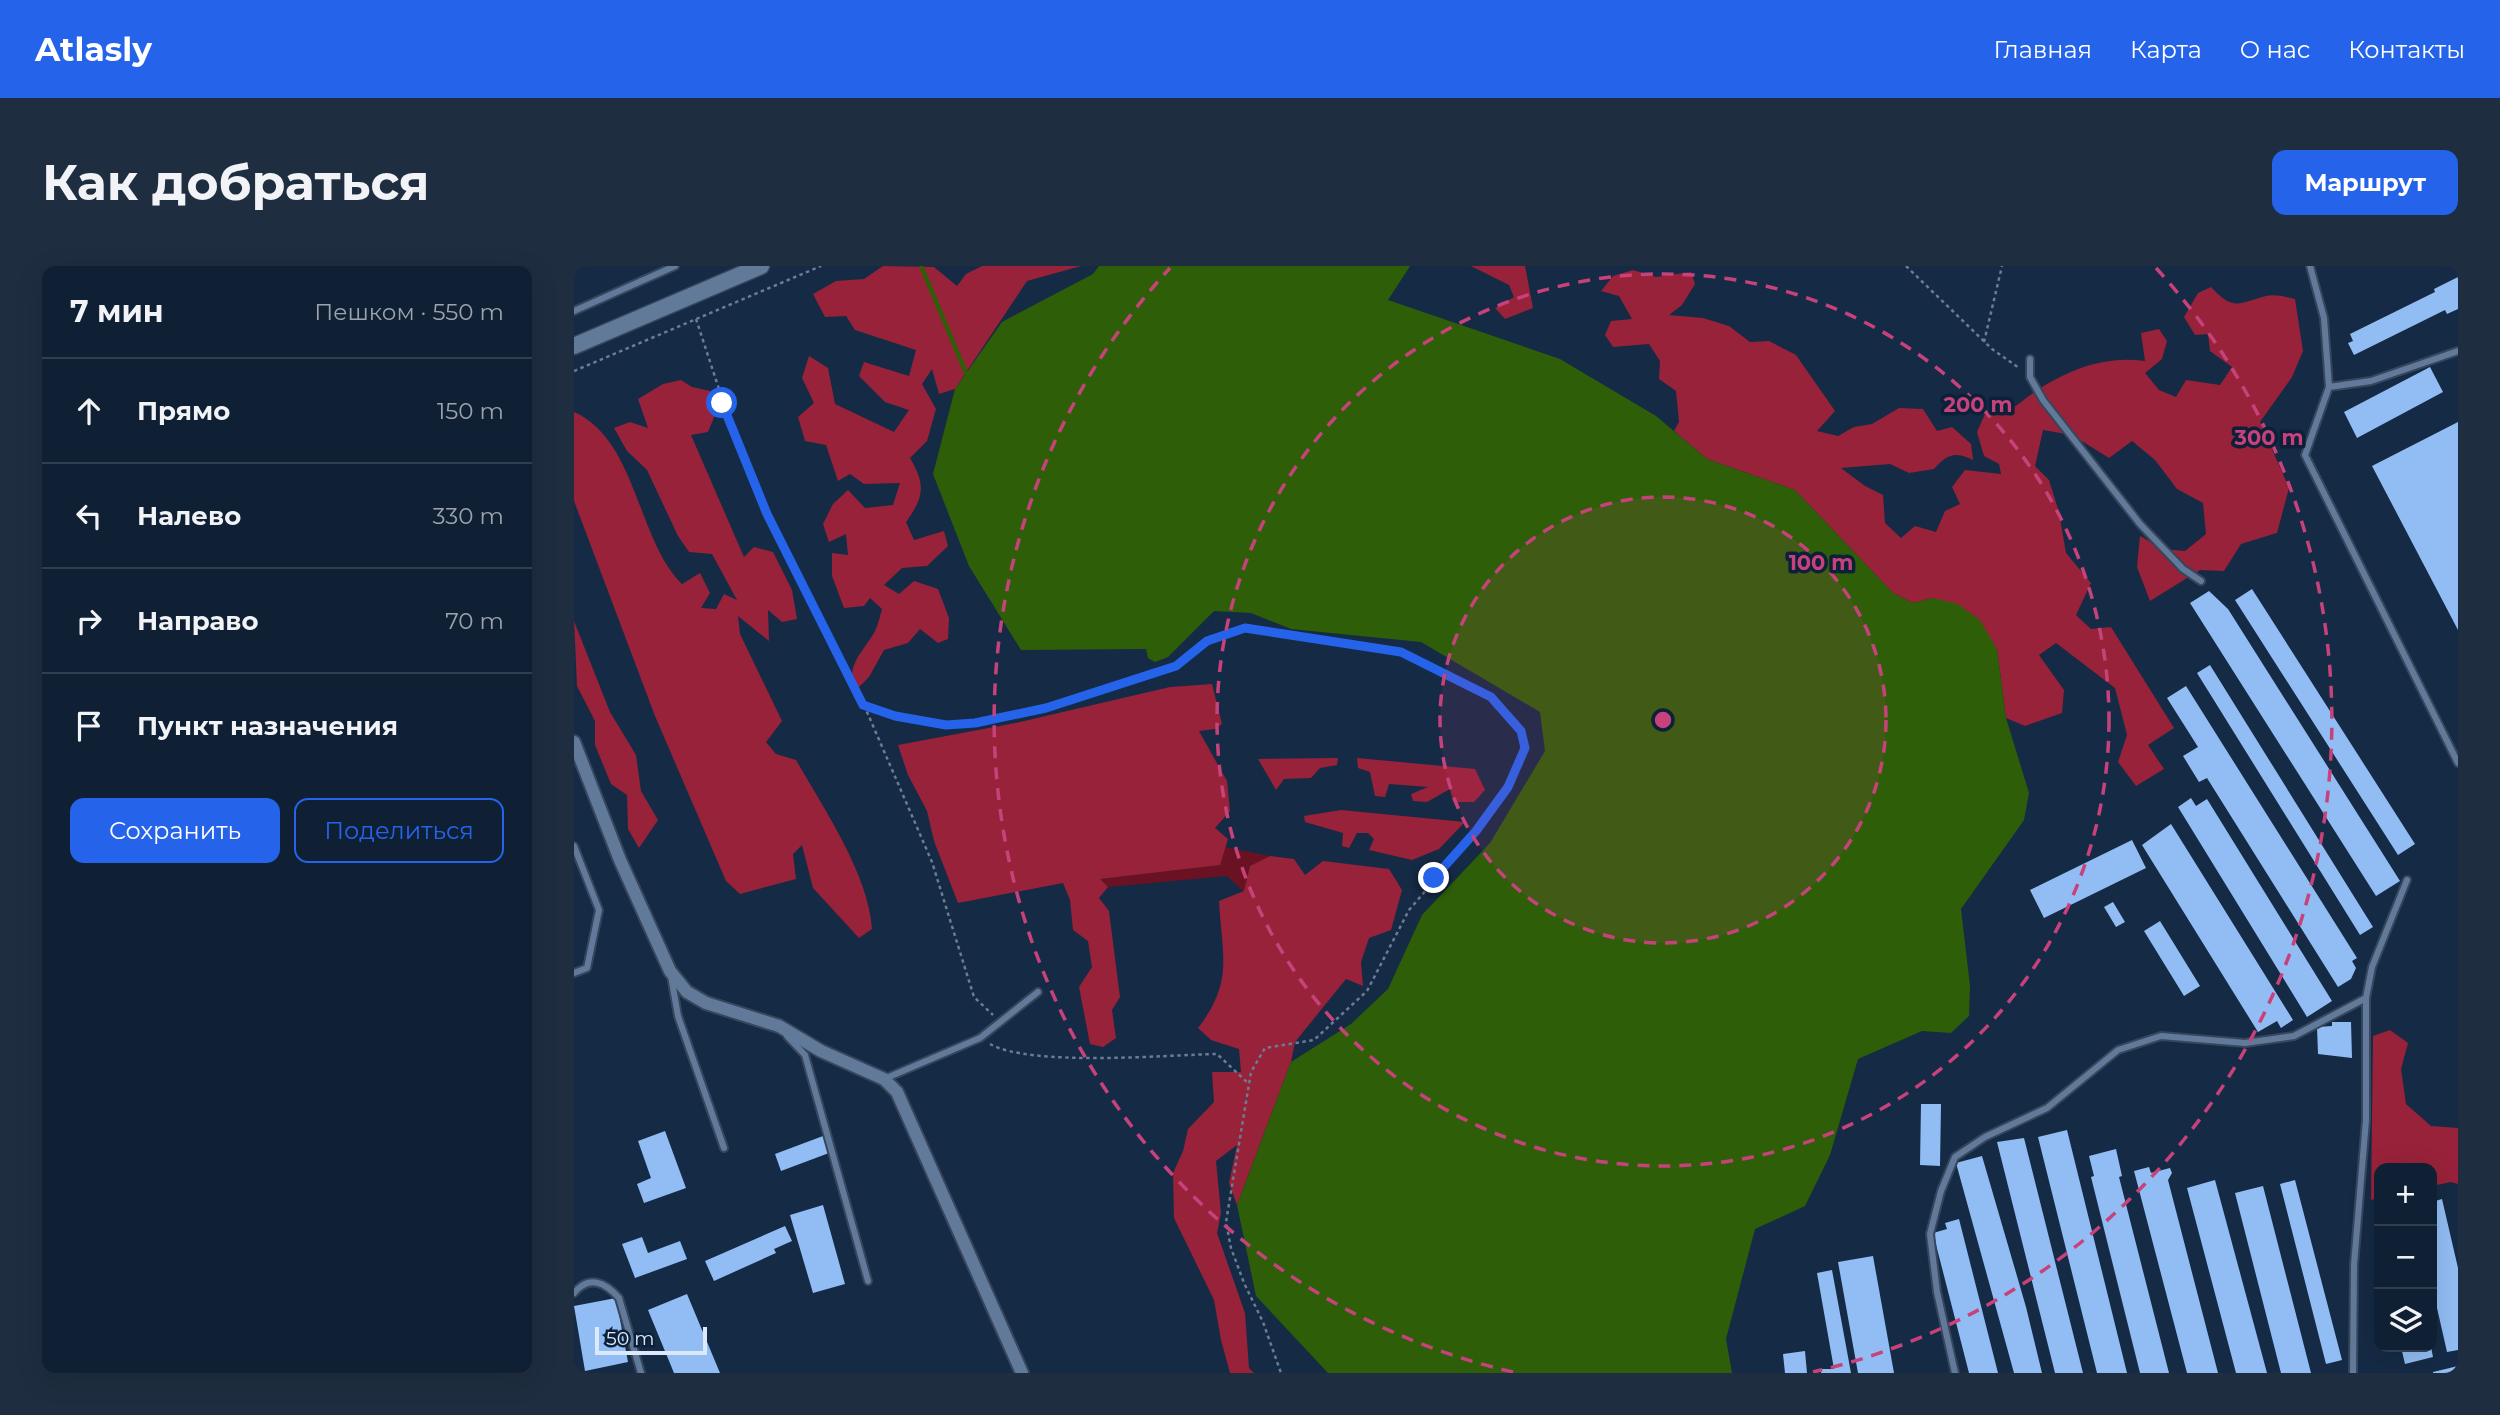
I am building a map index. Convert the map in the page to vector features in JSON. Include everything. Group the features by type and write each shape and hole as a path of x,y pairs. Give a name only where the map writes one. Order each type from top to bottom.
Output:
{"street":[{"path":"574,346 761,266"},
{"path":"574,742 620,860 670,971 687,992 706,1003 779,1026 821,1051 884,1080 897,1092 1022,1373"}],"lane":[{"path":"574,311 675,266"},
{"path":"2310,266 2324,318 2329,387 2305,454 2458,764"},
{"path":"2329,387 2371,381 2458,351"},
{"path":"2030,359 2030,376 2043,400 2140,524 2183,569 2201,581"},
{"path":"574,846 599,910 587,968 574,973"},
{"path":"2353,1373 2354,1265 2366,1119 2366,998 2372,967 2407,880"},
{"path":"670,971 678,1016 724,1148"},
{"path":"884,1080 980,1038 1038,992"},
{"path":"1955,1373 1937,1292 1930,1234 1947,1172 1955,1157 1985,1137 2046,1108 2118,1050 2161,1035 2245,1043 2294,1036 2366,998"},
{"path":"779,1026 805,1055 868,1281"},
{"path":"574,1280 581,1284"},
{"path":"574,1293 581,1284 596,1281 611,1289 618,1298 641,1373"}],"path":[{"path":"574,371 821,266"},
{"path":"1906,266 1984,342 2030,376"},
{"path":"1984,342 2003,266"},
{"path":"696,319 739,450 830,643 864,705 932,862 961,963 974,997 1000,1022"},
{"path":"864,705 895,716 946,725 975,723 1046,708 1176,666 1207,641 1245,628 1401,652 1491,697 1521,731 1525,748 1508,787 1476,831 1409,910 1367,991 1314,1040 1265,1048 1251,1072 1226,1222 1231,1248 1263,1322 1281,1373"},
{"path":"980,1038 1006,1052 1028,1054 1217,1054 1249,1084"}],"shaded area":[{"path":"883,266 934,267 957,286 966,274 982,266 1081,266 1027,281 955,389 939,394 932,369 922,384 936,409 927,441 910,458 919,476 921,491 906,522 914,540 944,531 948,546 927,566 902,568 884,585 899,594 914,581 938,589 949,618 948,639 938,643 920,629 908,643 884,650 869,677 855,691 852,682 854,666 875,631 882,609 870,598 864,606 844,608 832,576 832,553 848,555 846,534 829,542 823,524 833,504 848,490 865,508 893,505 900,483 864,484 850,474 838,481 826,445 805,441 798,417 814,403 802,378 809,356 828,368 835,404 894,432 909,410 885,402 859,376 864,362 909,376 916,350 855,330 846,316 825,317 813,294 836,281 864,279"},
{"path":"1099,266 1410,266 1388,300 1560,359 1656,416 1707,459 1795,490 1893,593 1913,603 1933,598 1958,604 1980,620 1997,649 2006,718 2029,793 2024,820 1961,909 1970,986 1969,1016 1951,1033 1922,1031 1858,1059 1830,1155 1805,1206 1755,1229 1726,1339 1732,1373 1328,1373 1256,1296 1237,1205 1291,1062 1351,1024 1388,989 1422,915 1490,843 1545,751 1540,712 1421,642 1291,629 1251,613 1214,611 1168,657 1155,662 1148,658 1146,649 1021,650 969,566 933,474 955,389 1002,322 1093,274"},
{"path":"1471,266 1525,266 1533,308 1505,319 1495,308 1514,297 1509,285"},
{"path":"1633,270 1656,277 1691,272 1695,284 1682,305 1669,315 1703,318 1729,326 1750,342 1769,341 1796,355 1835,411 1817,431 1838,436 1854,427 1872,424 1899,408 1923,409 1937,431 1952,427 1971,444 1973,460 1956,455 1943,460 1934,469 1909,473 1890,464 1841,468 1865,486 1883,495 1885,523 1901,538 1915,526 1936,532 1945,511 1960,504 1952,487 1965,470 2001,474 1999,464 1984,456 1977,432 1985,414 2009,410 2042,387 2079,369 2118,360 2145,361 2141,333 2159,329 2167,341 2162,359 2145,373 2159,390 2176,397 2186,380 2220,385 2232,367 2210,351 2208,334 2195,335 2184,317 2198,293 2211,287 2226,300 2237,304 2269,295 2295,299 2303,351 2292,377 2260,422 2289,488 2277,533 2241,544 2224,571 2200,570 2150,601 2137,567 2140,536 2163,549 2185,551 2206,534 2203,503 2177,489 2155,460 2132,441 2109,458 2072,435 2043,430 2035,466 2049,480 2059,512 2066,553 2091,583 2076,615 2091,629 2111,627 2174,728 2148,745 2164,769 2136,786 2118,762 2127,735 2115,688 2056,643 2039,655 2064,690 2062,713 2025,726 2006,718 1997,649 1933,598 1913,603 1893,593 1795,490 1707,459 1674,431 1679,422 1676,391 1659,379 1660,361 1649,344 1613,347 1605,335 1611,321 1632,319 1619,296 1601,291 1613,276"},
{"path":"681,380 692,387 710,391 715,415 708,432 691,435 744,557 754,547 773,552 792,590 797,619 782,622 768,610 769,641 738,616 740,634 782,721 766,742 776,754 796,760 843,842 863,886 872,929 859,938 813,888 802,845 793,854 796,879 740,894 726,881 655,716 574,501 574,412 595,426 611,444 624,467 667,565 682,584 700,573 710,593 701,608 716,609 724,594 737,600 712,554 689,552 678,536 647,470 627,451 614,428 630,422 648,428 638,399 663,384"},
{"path":"574,621 610,712 636,755 641,791 658,820 639,848 628,829 627,795 611,784 595,745 595,721 577,686"},
{"path":"1212,684 1222,724 1215,729 1199,731 1227,781 1230,811 1215,828 1228,839 1220,865 1100,879 1108,887 1099,898 1109,911 1120,997 1112,1010 1116,1038 1103,1047 1090,1044 1079,987 1092,967 1088,941 1073,930 1070,900 1063,883 958,903 934,841 927,811 908,775 898,745 1020,722 1170,687"},
{"path":"1338,758 1337,765 1320,768 1311,778 1284,779 1276,790 1258,759"},
{"path":"1357,758 1475,769 1485,790 1474,802 1453,802 1450,789 1427,802 1413,801 1411,794 1428,787 1389,784 1385,797 1375,796 1370,772 1358,768"},
{"path":"1341,810 1465,822 1439,849 1412,860 1369,850 1374,839 1368,833 1357,833 1349,848 1342,846 1343,833 1305,822 1304,816"},
{"path":"1225,847 1270,856 1250,866 1244,892 1227,876 1108,887 1100,879 1219,865"},
{"path":"1270,856 1294,859 1305,875 1323,861 1389,869 1402,890 1391,930 1369,938 1361,962 1363,986 1346,979 1295,1042 1291,1062 1237,1205 1229,1183 1237,1145 1216,1161 1221,1213 1217,1233 1245,1313 1249,1368 1254,1373 1230,1373 1214,1300 1174,1218 1173,1173 1183,1151 1188,1129 1214,1102 1212,1072 1241,1072 1239,1049 1211,1040 1198,1028 1217,996 1221,982 1223,953 1219,901 1244,891 1250,866"},
{"path":"2390,1030 2408,1043 2401,1069 2406,1104 2431,1126 2458,1128 2458,1184 2451,1182 2437,1185 2437,1163 2374,1163 2374,1199 2371,1200 2373,1036"}],"building":[{"path":"2458,277 2458,309 2447,314 2445,310 2354,355 2348,343 2353,341 2350,334 2435,292 2434,289"},
{"path":"2430,367 2443,392 2357,438 2344,412"},
{"path":"2458,422 2458,630 2372,466"},
{"path":"2252,589 2415,844 2398,855 2235,600"},
{"path":"2209,591 2228,609 2400,881 2376,896 2190,603"},
{"path":"2210,665 2373,927 2360,935 2197,673"},
{"path":"2186,686 2357,958 2352,961 2356,968 2351,979 2338,987 2207,778 2199,782 2183,756 2198,747 2167,698"},
{"path":"2191,798 2196,806 2207,799 2332,1001 2307,1017 2178,807"},
{"path":"2171,824 2293,1020 2281,1028 2277,1021 2258,1032 2142,845"},
{"path":"2132,840 2146,868 2044,918 2030,890"},
{"path":"2113,902 2125,922 2116,927 2104,907"},
{"path":"2160,921 2200,986 2184,996 2144,931"},
{"path":"2332,1022 2351,1022 2352,1058 2318,1054 2317,1027 2332,1026"},
{"path":"1921,1104 1941,1104 1940,1166 1920,1165"},
{"path":"2067,1130 2127,1373 2097,1373 2038,1137"},
{"path":"665,1131 686,1188 644,1203 637,1184 651,1178 638,1141"},
{"path":"823,1136 829,1153 781,1171 775,1154"},
{"path":"2024,1138 2083,1373 2055,1373 1997,1142"},
{"path":"2116,1149 2122,1176 2119,1177 2169,1373 2140,1373 2091,1177 2094,1176 2089,1156"},
{"path":"1982,1156 2026,1307 2042,1373 2014,1373 1956,1163"},
{"path":"2149,1167 2151,1173 2170,1168 2172,1173 2168,1180 2218,1373 2187,1373 2134,1171"},
{"path":"2215,1180 2267,1373 2236,1373 2187,1188"},
{"path":"2295,1180 2342,1360 2326,1364 2280,1184"},
{"path":"2263,1186 2311,1373 2281,1373 2235,1193"},
{"path":"2442,1199 2458,1268 2458,1350 2447,1352 2437,1308 2437,1200"},
{"path":"823,1205 845,1284 813,1293 790,1215"},
{"path":"1959,1219 1998,1373 1969,1373 1933,1233 1947,1229 1945,1223"},
{"path":"785,1226 792,1241 774,1249 776,1253 714,1281 705,1261"},
{"path":"642,1237 648,1253 680,1241 687,1259 635,1278 622,1244"},
{"path":"1873,1256 1894,1373 1858,1373 1838,1262"},
{"path":"1832,1270 1851,1373 1821,1373 1821,1369 1834,1369 1817,1273"},
{"path":"687,1294 720,1373 674,1373 648,1310"},
{"path":"616,1298 628,1362 585,1371 574,1306"},
{"path":"1805,1351 1807,1373 1785,1373 1783,1354"},
{"path":"2402,1352 2432,1352 2433,1357 2405,1364"},
{"path":"2458,1366 2458,1373 2433,1373 2433,1372"}],"waterway":[{"path":"921,266 966,373"}],"route":[{"path":"722,403 767,514 863,705 895,716 946,725 975,723 1046,708 1176,666 1207,641 1245,628 1286,637 1401,652 1491,697 1521,731 1525,748 1508,787 1476,831 1434,878"}]}
